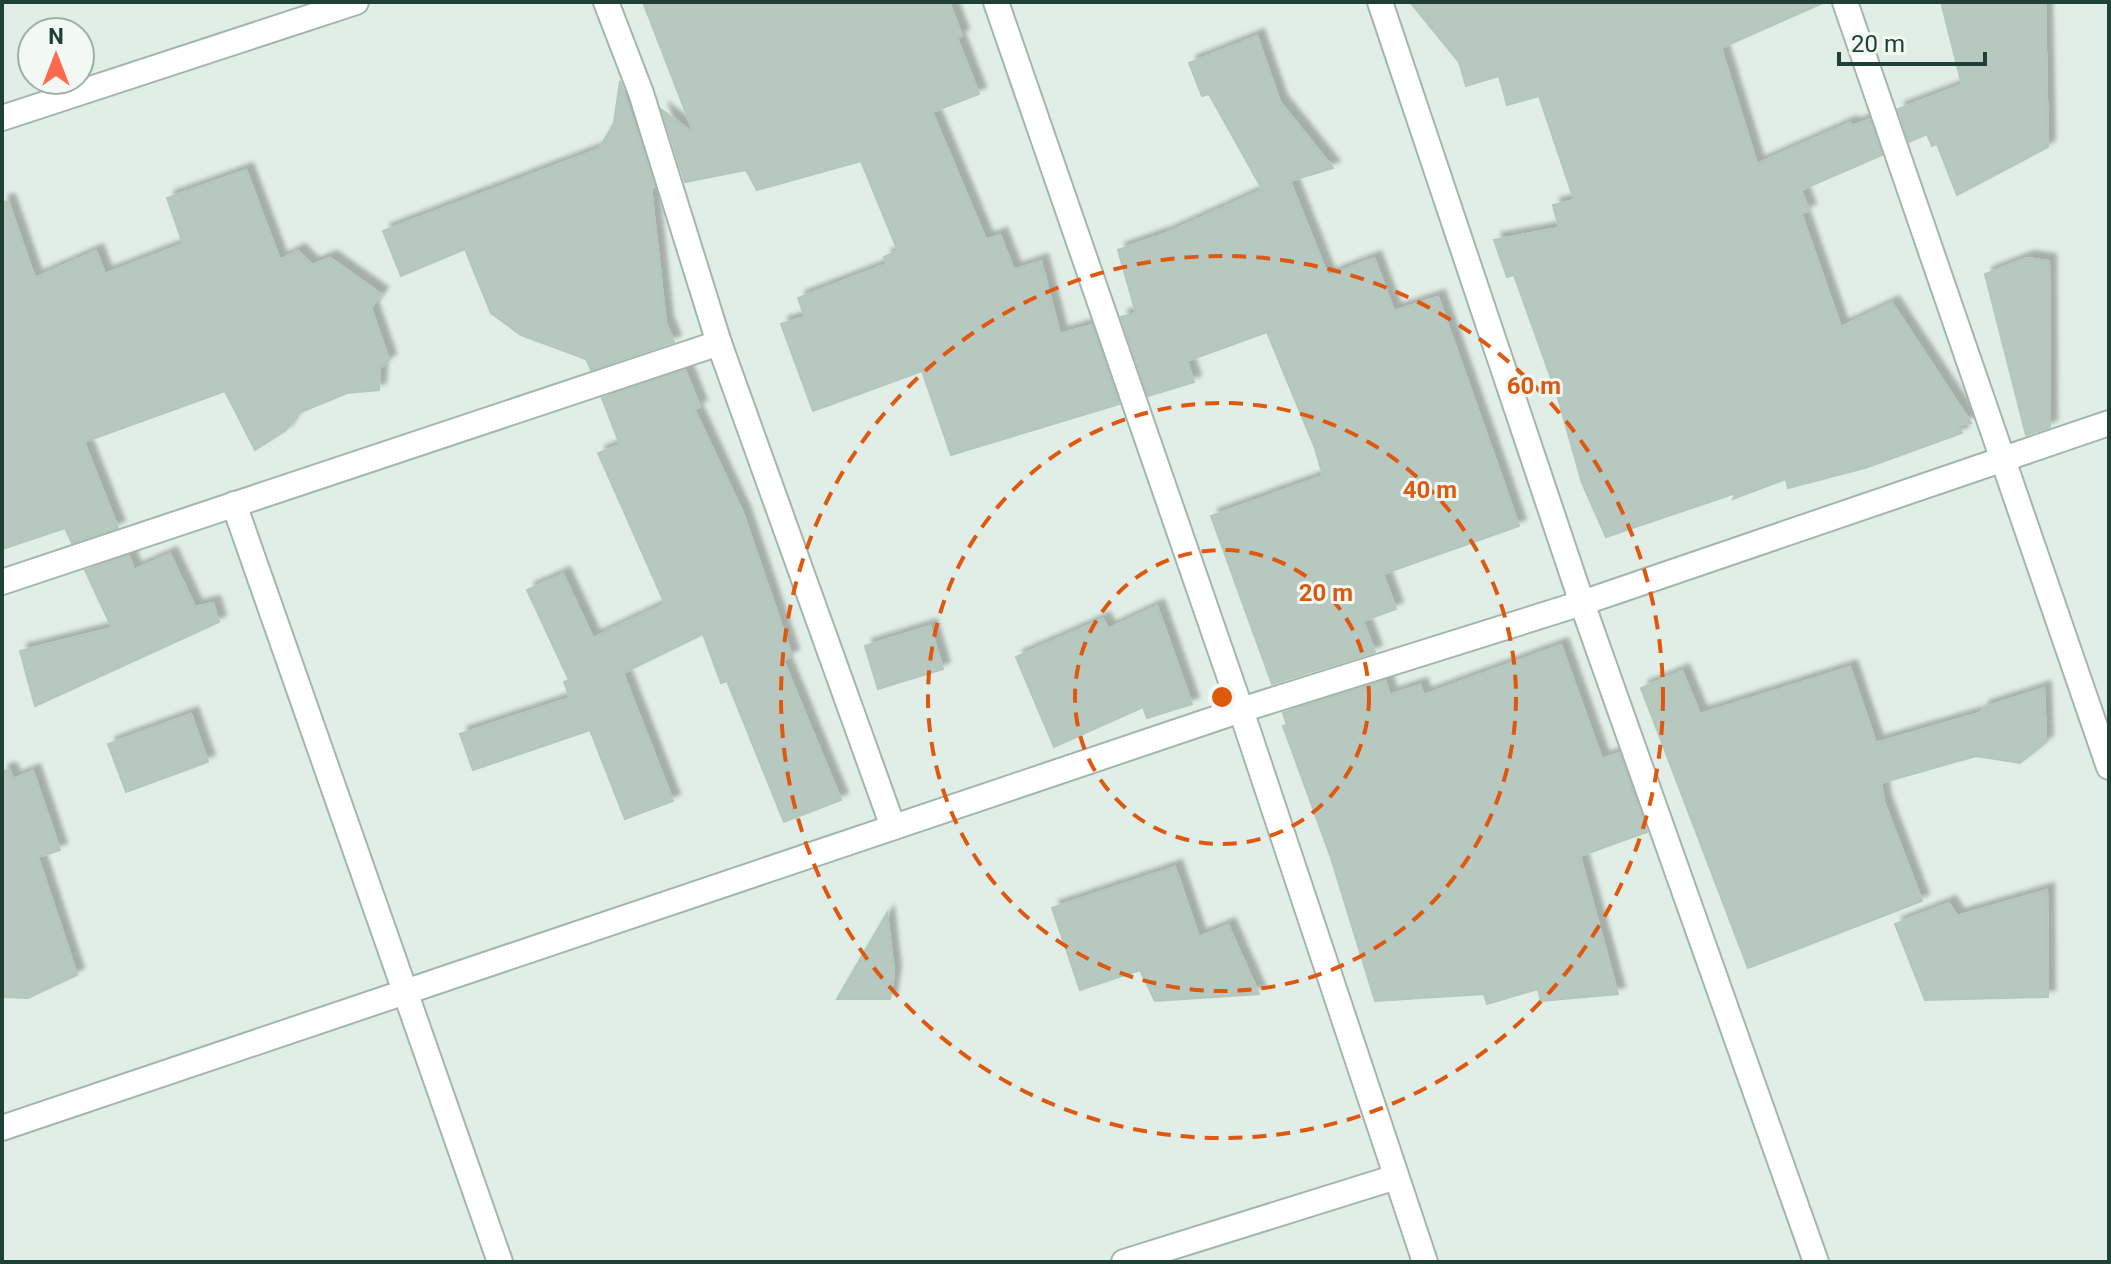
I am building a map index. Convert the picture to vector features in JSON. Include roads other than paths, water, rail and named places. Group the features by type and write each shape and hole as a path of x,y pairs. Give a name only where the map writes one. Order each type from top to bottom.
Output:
{"street":[{"path":"2,118 356,2"},
{"path":"606,2 641,93 719,343 893,827"},
{"path":"996,2 1241,710 1425,1262"},
{"path":"1380,2 1582,603 1816,1262"},
{"path":"1845,2 2109,767"},
{"path":"2,582 719,343"},
{"path":"2,1128 1241,710 1582,603 2109,423"},
{"path":"234,504 500,1262"},
{"path":"1124,1262 1396,1177"}]}
